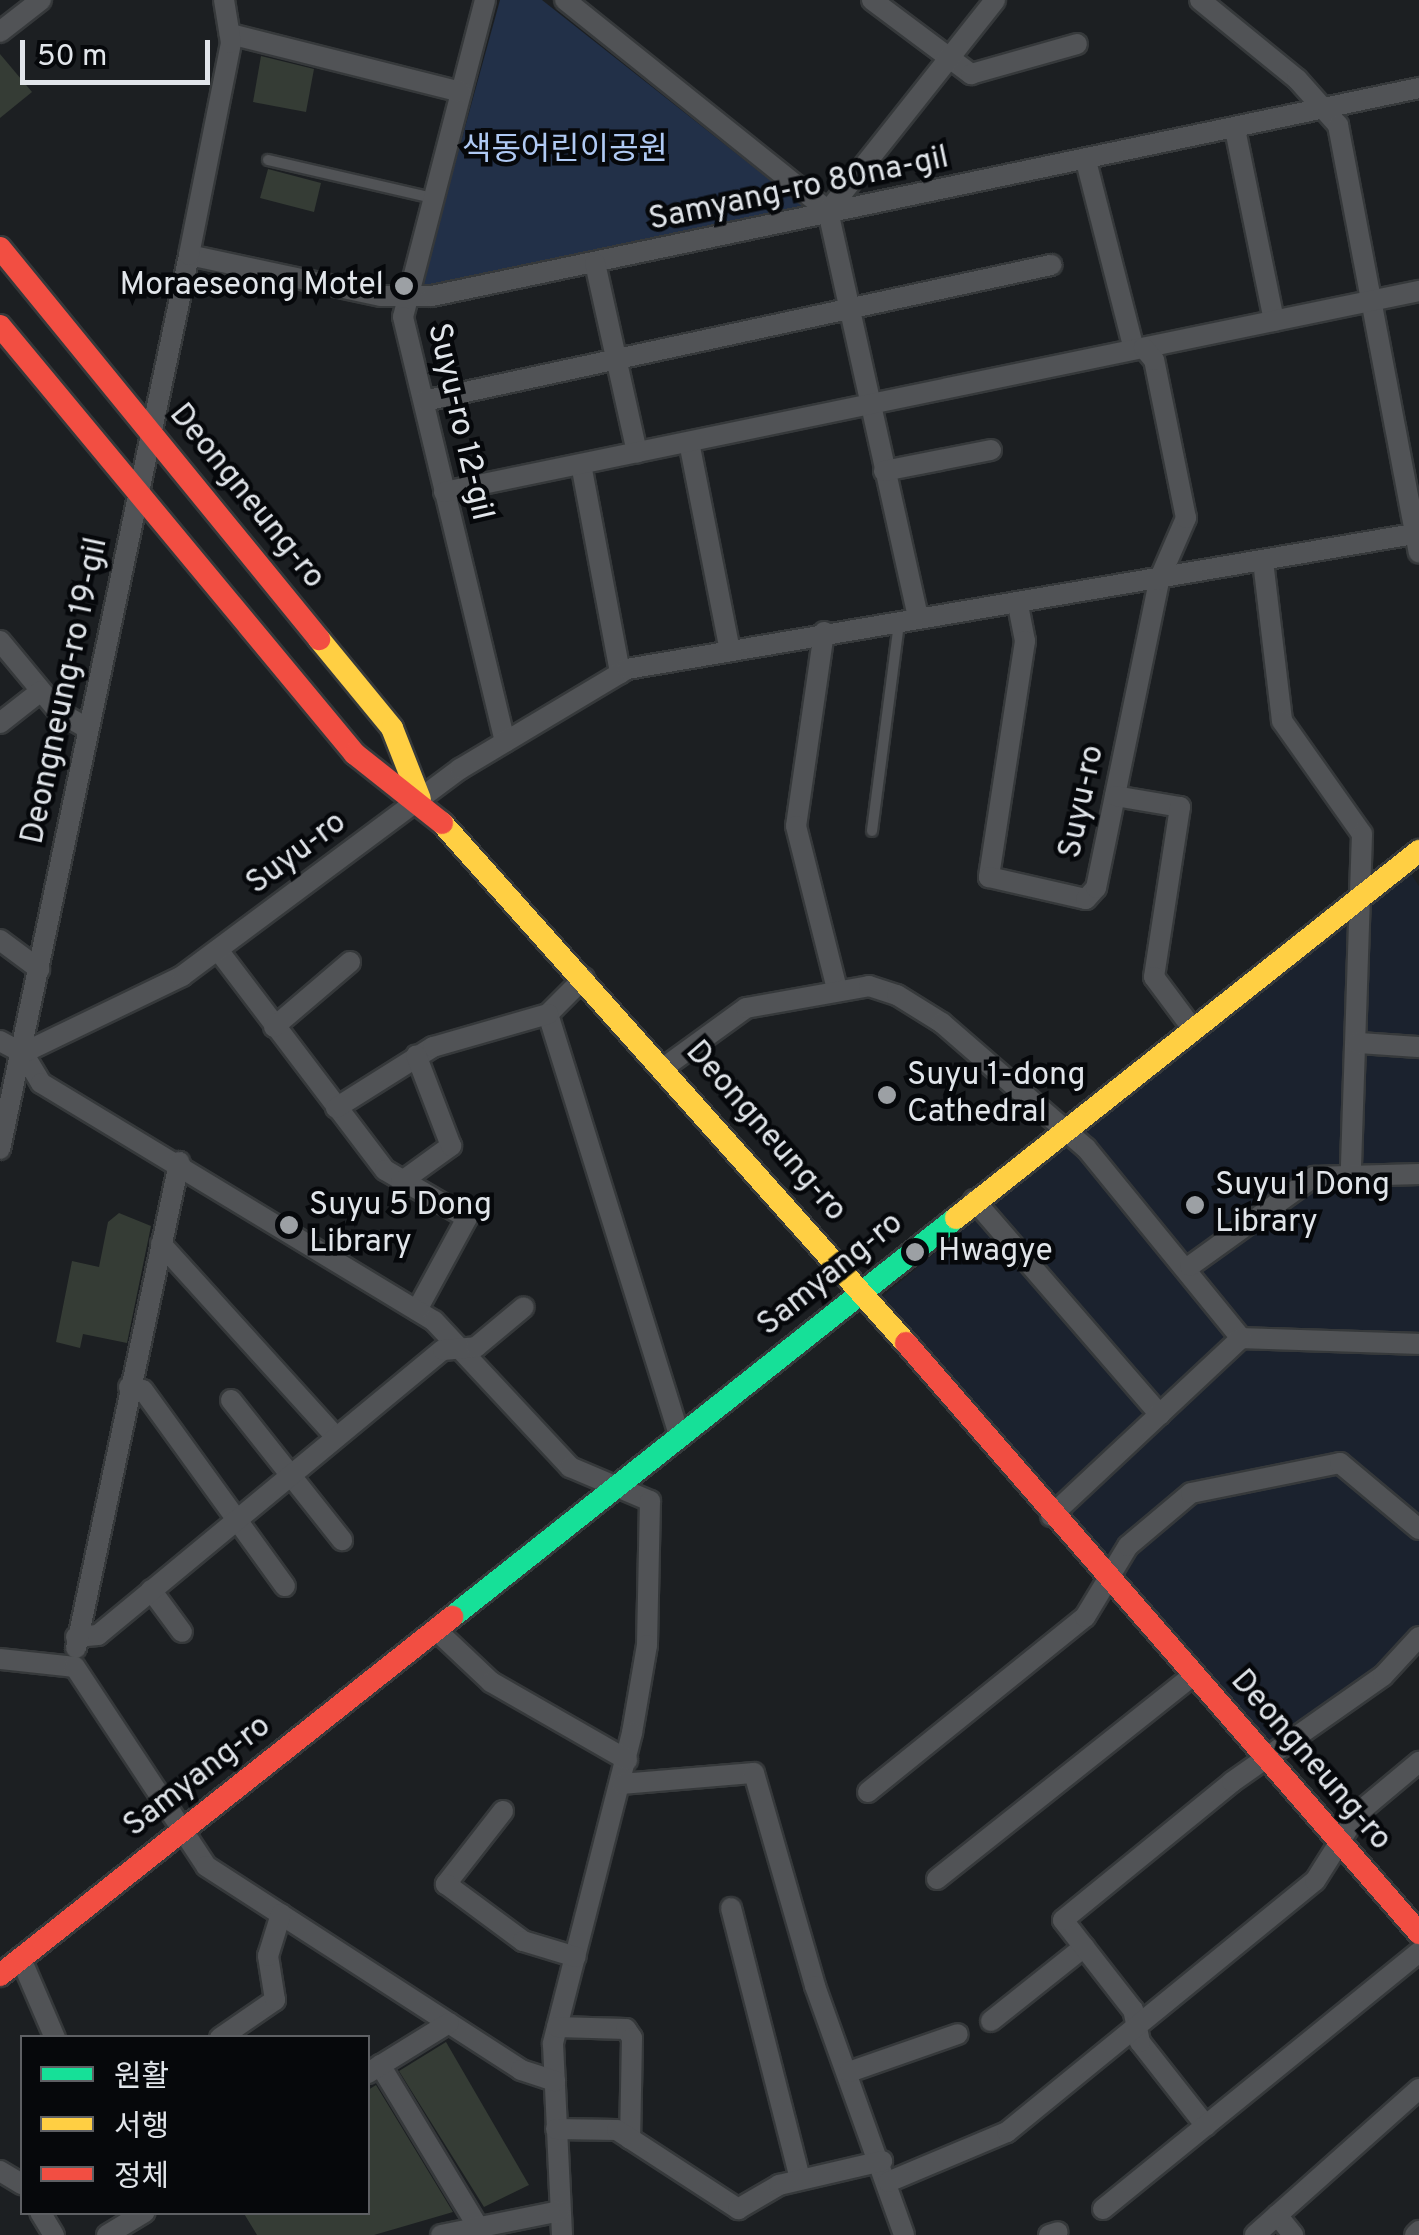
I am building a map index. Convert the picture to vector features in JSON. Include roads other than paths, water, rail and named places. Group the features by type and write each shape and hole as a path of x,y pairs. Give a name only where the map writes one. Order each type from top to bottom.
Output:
{"main road":[{"name":"Deongneung-ro","path":"0,248 392,728 420,799"},
{"name":"Deongneung-ro","path":"0,326 140,489 356,754 420,799 666,1066 1051,1516 1419,1934"},
{"name":"Samyang-ro","path":"0,1975 861,1294 1060,1130 1419,852"}],"street":[{"path":"0,32 41,0"},
{"path":"224,0 230,34 461,92"},
{"name":"Suyu-ro 12-gil","path":"485,0 403,317 505,742"},
{"path":"565,0 828,211 884,471 909,620"},
{"path":"872,0 971,74 1077,44"},
{"path":"828,211 996,0"},
{"path":"1200,0 1338,125 1418,540"},
{"name":"Deongneung-ro 19-gil","path":"0,1149 189,255 230,34"},
{"name":"Samyang-ro 80na-gil","path":"189,255 407,298 1086,161 1419,88"},
{"path":"1235,129 1274,321"},
{"name":"Suyu-ro","path":"1018,604 1025,641 989,877 1086,899 1096,888 1159,580 1186,518 1154,360 1139,348 1086,161"},
{"path":"595,262 637,452"},
{"path":"424,401 1051,266"},
{"path":"444,492 1419,290"},
{"path":"689,442 730,650"},
{"path":"884,471 991,450"},
{"path":"581,464 620,673"},
{"name":"Suyu-ro","path":"23,1053 182,976 420,799 620,673 824,632 1418,540"},
{"path":"1263,561 1282,721 1362,834 1351,1171"},
{"path":"824,632 796,826 837,990"},
{"path":"0,641 41,691 87,728"},
{"path":"0,723 41,691"},
{"path":"1114,796 1180,807 1154,977 1192,1028"},
{"path":"0,940 38,968"},
{"path":"218,950 336,1108 401,1182 467,1218 417,1310"},
{"path":"274,1027 350,962"},
{"path":"336,1108 416,1055 548,1014 584,978"},
{"path":"666,1066 746,1008 869,986 942,1024 1060,1130 1086,1148 1190,1266 1241,1338"},
{"path":"548,1014 680,1437"},
{"path":"0,1041 23,1053 41,1083 178,1162 417,1310 460,1348 570,1467 650,1501 647,1645 627,1760 558,2027 555,2081 562,2235"},
{"path":"1358,1043 1419,1047"},
{"path":"401,1182 451,1146 416,1055"},
{"path":"178,1162 76,1636 75,1668 206,1866 521,2070 555,2081"},
{"path":"1190,1266 1314,1177 1351,1171 1419,1174"},
{"path":"974,1200 1160,1415"},
{"path":"161,1244 336,1437"},
{"path":"76,1636 98,1635 444,1350 476,1346 524,1308"},
{"path":"1051,1516 1241,1338 1419,1344"},
{"path":"129,1387 143,1390 285,1586"},
{"path":"231,1400 342,1540"},
{"path":"868,1792 1085,1617 1128,1546 1191,1493 1340,1463 1419,1529"},
{"path":"151,1590 182,1632"},
{"path":"436,1630 491,1682 627,1760"},
{"path":"1206,2126 1140,2042 1136,2025 1063,1920 1265,1760 1383,1676 1419,1637"},
{"path":"0,1659 75,1668"},
{"name":"Deongneung-ro","path":"937,1879 1192,1676"},
{"path":"888,2182 1007,2132 1315,1881 1358,1812 1419,1762"},
{"path":"622,1784 754,1773 815,1986 882,2162 904,2235"},
{"path":"503,1810 446,1884 523,1941 576,1957"},
{"path":"731,1908 800,2179"},
{"path":"224,2035 275,2000 268,1956 282,1914"},
{"path":"990,2020 1084,1947"},
{"path":"1103,2209 1419,1952"},
{"path":"21,1958 53,2035"},
{"path":"449,2022 374,2069 476,2226"},
{"path":"558,2027 626,2029 632,2038 630,2140"},
{"path":"849,2072 958,2034"},
{"path":"1255,2235 1418,2093"},
{"path":"556,2130 617,2130 738,2209 800,2179 882,2162"},
{"path":"441,2235 560,2212"},
{"path":"1276,2215 1293,2235"},
{"path":"107,2235 136,2220"}],"lane":[{"path":"268,160 433,198"},
{"path":"872,830 909,620"}],"place":[{"name":"Moraeseong Motel","path":"404,286"},
{"name":"Suyu 1-dong Cathedral","path":"887,1095"},
{"name":"Suyu 1 Dong Library","path":"1195,1205"},
{"name":"Suyu 5 Dong Library","path":"289,1225"},
{"name":"Hwagye","path":"915,1252"}],"park label":[{"name":"색동어린이공원","path":"565,151"}]}
